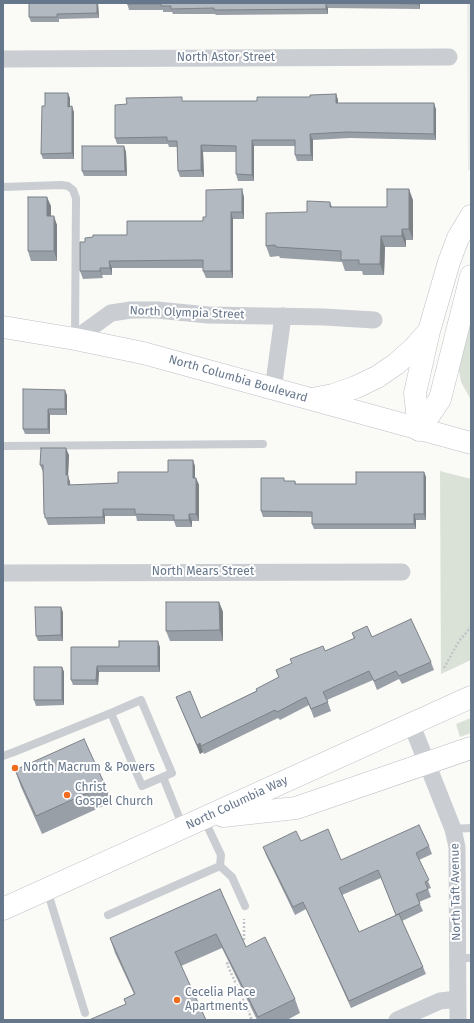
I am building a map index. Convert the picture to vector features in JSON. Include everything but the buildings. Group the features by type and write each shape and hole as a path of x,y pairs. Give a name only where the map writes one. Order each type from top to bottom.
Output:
{"main road":[{"path":"419,430 415,393 429,331 449,262 458,238 471,216"},
{"path":"419,430 440,399 471,276"},
{"name":"North Columbia Boulevard","path":"3,327 75,339 143,353 273,390 471,443"},
{"path":"311,400 356,388 376,377 396,364 414,348 429,331"},
{"name":"North Columbia Way","path":"3,908 204,819 411,723 471,697"},
{"path":"204,819 296,808 471,748"}],"street":[{"name":"North Astor Street","path":"3,59 449,57"},
{"name":"North Olympia Street","path":"75,339 111,313 131,310 157,310 208,315 324,317 374,320"},
{"path":"273,390 283,316"},
{"name":"North Mears Street","path":"3,573 402,572"},
{"name":"North Taft Avenue","path":"411,723 453,829 457,848 464,958 458,999 458,1020"},
{"path":"397,1020 440,1001 458,999"}],"lane":[{"path":"3,187 61,185 68,186 73,190 76,198 75,339"},
{"path":"3,446 263,444"},
{"path":"3,756 141,700 172,773 142,786 111,713"},
{"path":"163,777 184,828"},
{"path":"204,819 221,855 220,866"},
{"path":"453,829 471,828"},
{"path":"220,866 232,877 245,906"},
{"path":"108,915 220,866"},
{"path":"47,889 85,1013"}],"path":[{"path":"444,668 459,641 471,627"},
{"path":"239,945 244,939 245,906"},
{"path":"231,958 227,964 251,1020"}],"shaded area":[{"path":"467,3 471,3 471,168 468,171"},
{"path":"471,311 471,400 461,382 458,365"},
{"path":"440,471 471,479 471,660 441,674"},
{"path":"471,718 471,733 460,737 456,724"}],"place":[{"name":"North Macrum & Powers","path":"15,768"},
{"name":"Christ Gospel Church","path":"67,795"},
{"name":"Cecelia Place Apartments","path":"177,1000"}]}
